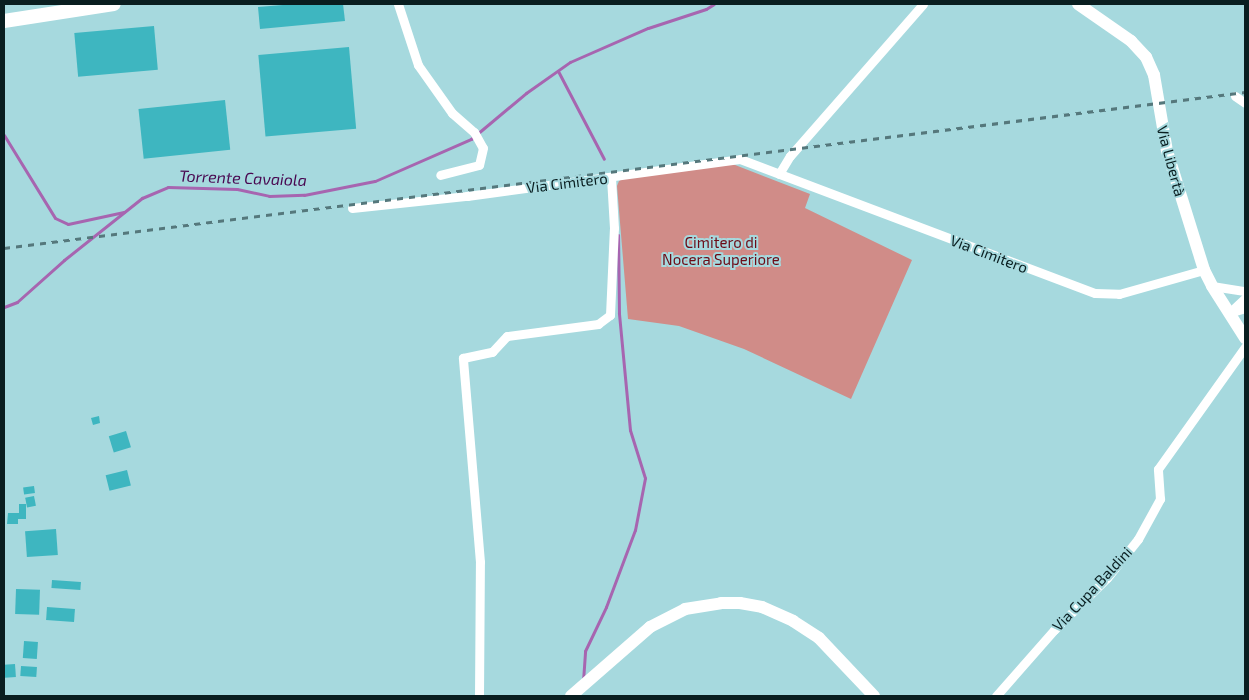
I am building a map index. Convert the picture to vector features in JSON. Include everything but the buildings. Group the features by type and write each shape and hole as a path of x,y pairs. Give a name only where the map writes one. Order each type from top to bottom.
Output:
{"main road":[{"path":"4,21 114,4"},
{"name":"Via Libertà","path":"1084,6 1131,41 1146,57 1154,75 1158,111 1167,151 1204,270 1245,338"},
{"path":"571,696 650,627 671,615 701,605 740,603 781,615 812,634 874,696"}],"street":[{"path":"398,4 418,65 452,113 477,136 483,148 479,166 440,175"},
{"path":"779,174 790,156 924,4"},
{"path":"1235,96 1245,103"},
{"name":"Via Cimitero","path":"352,208 612,178 740,159 1095,293 1129,292 1204,270"},
{"path":"479,696 480,562 463,358 492,352 507,336 598,324 610,315 614,228 612,178"},
{"path":"1212,286 1245,291"},
{"path":"1229,313 1245,298"},
{"path":"1229,313 1245,308"},
{"name":"Via Cupa Baldini","path":"996,696 1054,630 1107,578 1138,539 1160,499 1158,469 1245,347"}],"green space":[{"name":"Cimitero di Nocera Superiore","path":"730,163 810,194 805,208 912,260 851,399 744,349 679,326 628,319 617,186 619,181 624,178"}],"waterway":[{"name":"Torrente Cavaiola","path":"4,307 17,302 64,260 142,198 168,187 237,189 269,196 304,195 375,181 471,139 526,93 570,62 648,28 706,9 714,4"},
{"path":"558,71 604,159"},
{"path":"4,135 55,218 68,224 124,212"},
{"path":"583,681 585,651 606,607 635,530 645,478 630,430 619,313 618,235"}],"railway":[{"path":"4,248 1245,92"}]}
